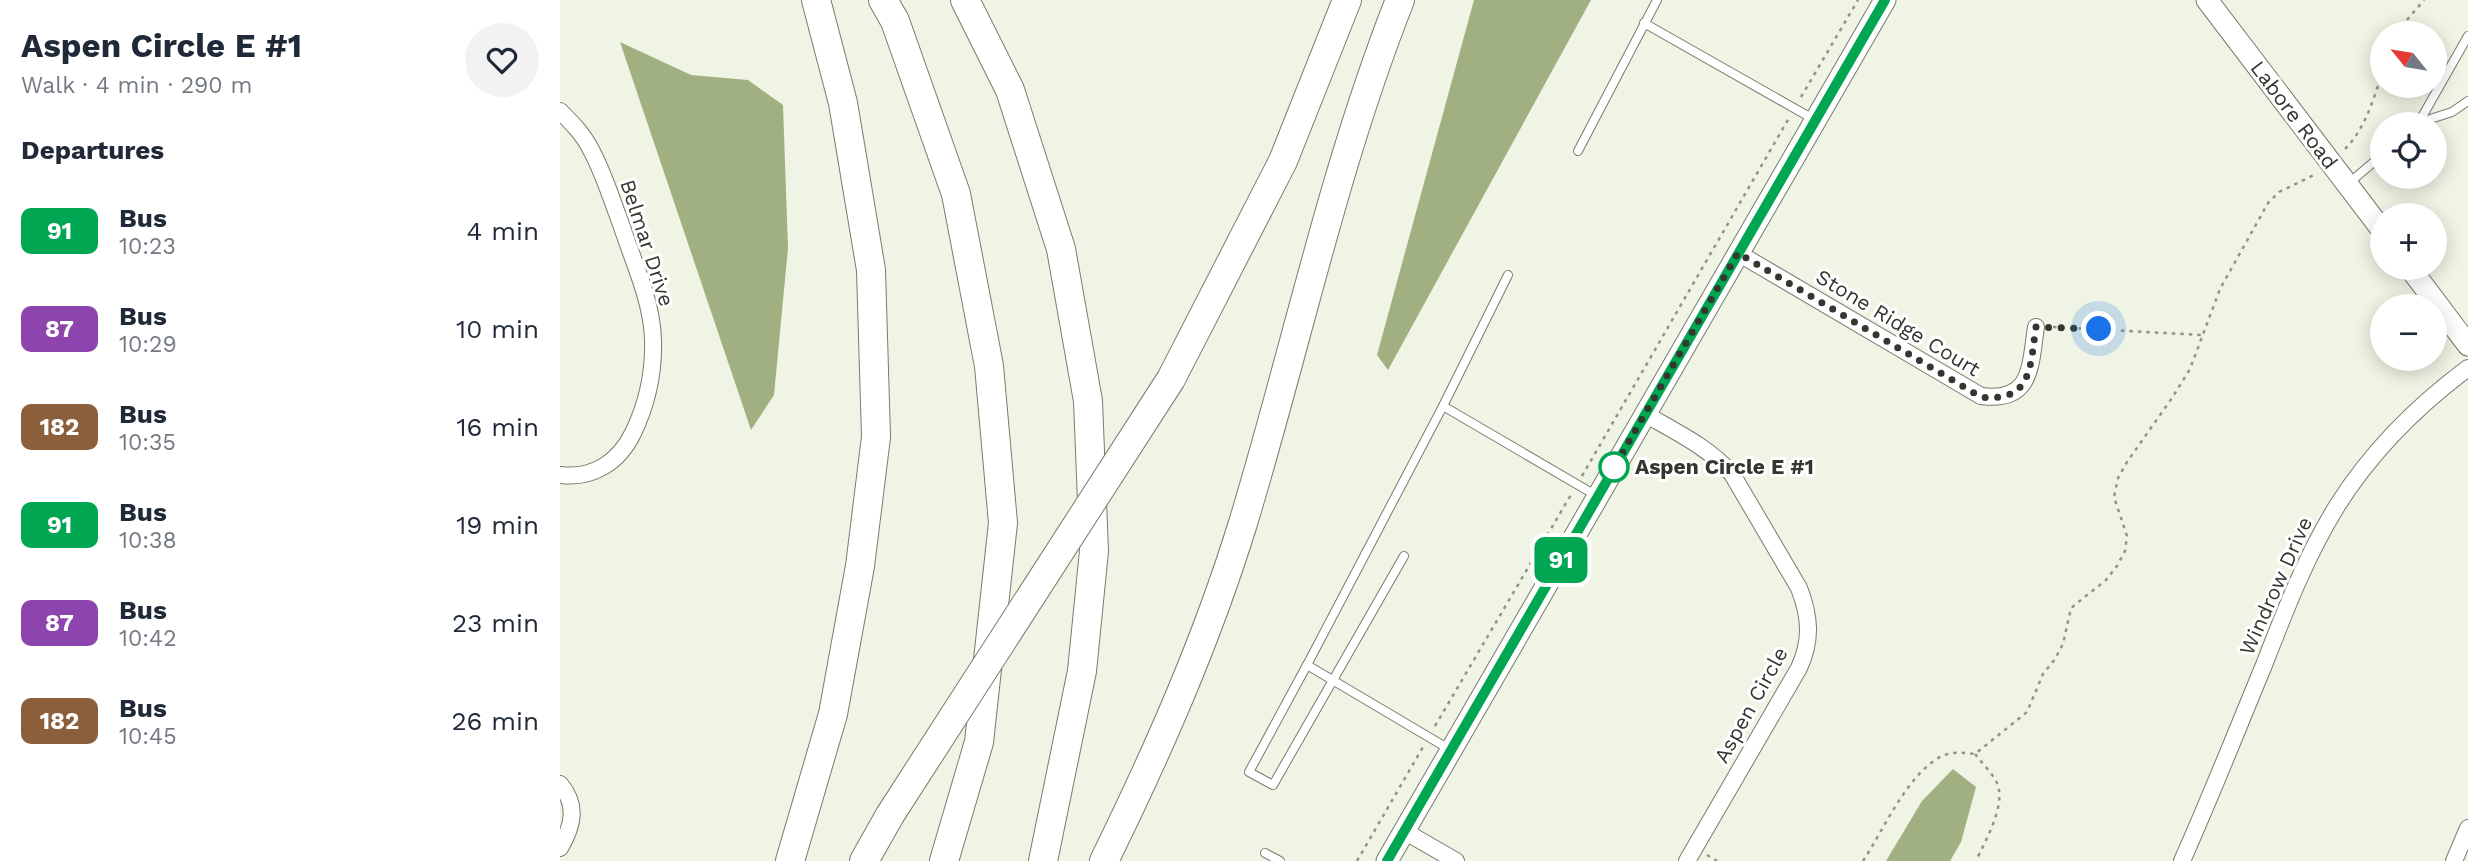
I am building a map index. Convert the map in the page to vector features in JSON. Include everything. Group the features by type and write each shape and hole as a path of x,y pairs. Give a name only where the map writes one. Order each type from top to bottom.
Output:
{"highway":[{"path":"790,861 833,714 860,566 876,438 871,270 843,103 816,0"},
{"path":"883,0 895,21 957,194 989,366 1003,523 979,742 944,861"},
{"path":"965,0 1010,90 1061,249 1088,401 1094,551 1082,671 1043,861"},
{"path":"864,861 890,815 1171,379 1283,161 1347,0"},
{"path":"1104,861 1157,753 1206,631 1243,523 1336,194 1382,45 1400,0"}],"street":[{"path":"1387,861 1885,0"},
{"name":"Labore Road","path":"2207,0 2370,215"},
{"name":"Belmar Drive","path":"560,111 589,145 600,167 645,294 653,338 648,392 640,418 625,447 614,460 601,468 586,474 560,475"},
{"name":"Stone Ridge Court","path":"1738,253 1981,397 2008,395 2020,388 2028,378 2036,327"},
{"path":"2419,280 2468,345"},
{"name":"Windrow Drive","path":"2182,861 2293,591 2321,534 2364,468 2393,434 2425,403 2468,368"},
{"name":"Aspen Circle","path":"1645,414 1719,459 1732,474 1799,588 1809,622 1808,640 1799,668 1687,861"},
{"path":"560,784 572,803 570,831 560,848"},
{"path":"2454,861 2468,828"},
{"path":"1404,831 1456,861"}],"lane":[{"path":"1578,151 1657,0"},
{"path":"1644,23 1815,120"},
{"path":"2425,112 2467,39"},
{"path":"2447,114 2468,101"},
{"path":"2347,185 2370,165"},
{"path":"1404,556 1273,785 1249,772 1443,405 1508,275"},
{"path":"1443,405 1597,496"},
{"path":"1307,665 1451,750"},
{"path":"1265,853 1280,861"}],"path":[{"path":"1357,861 1858,0"},
{"path":"2406,21 2424,0"},
{"path":"1863,861 1908,788 1928,766 1944,755 1958,752 1975,754 2027,712 2043,674 2063,644 2071,608 2106,580 2125,551 2127,536 2115,497 2118,478 2190,369 2220,289 2268,203 2280,192 2321,172 2354,139 2374,98"},
{"path":"2036,327 2202,335"},
{"path":"1975,754 1998,784 1998,808 1976,861"}],"shaded area":[{"path":"1474,0 1591,0 1388,370 1377,355"},
{"path":"620,42 691,75 748,80 783,105 788,248 774,395 751,430"},
{"path":"1953,769 1976,787 1961,842 1950,861 1886,861 1922,801"}],"bus line":[{"name":"91","path":"1387,861 1885,0"}],"place":[{"name":"Aspen Circle E #1","path":"1614,467"}],"route":[{"path":"1614,467 1609,476 1738,253 1981,397 2008,395 2020,388 2028,378 2036,327 2099,329"}]}
